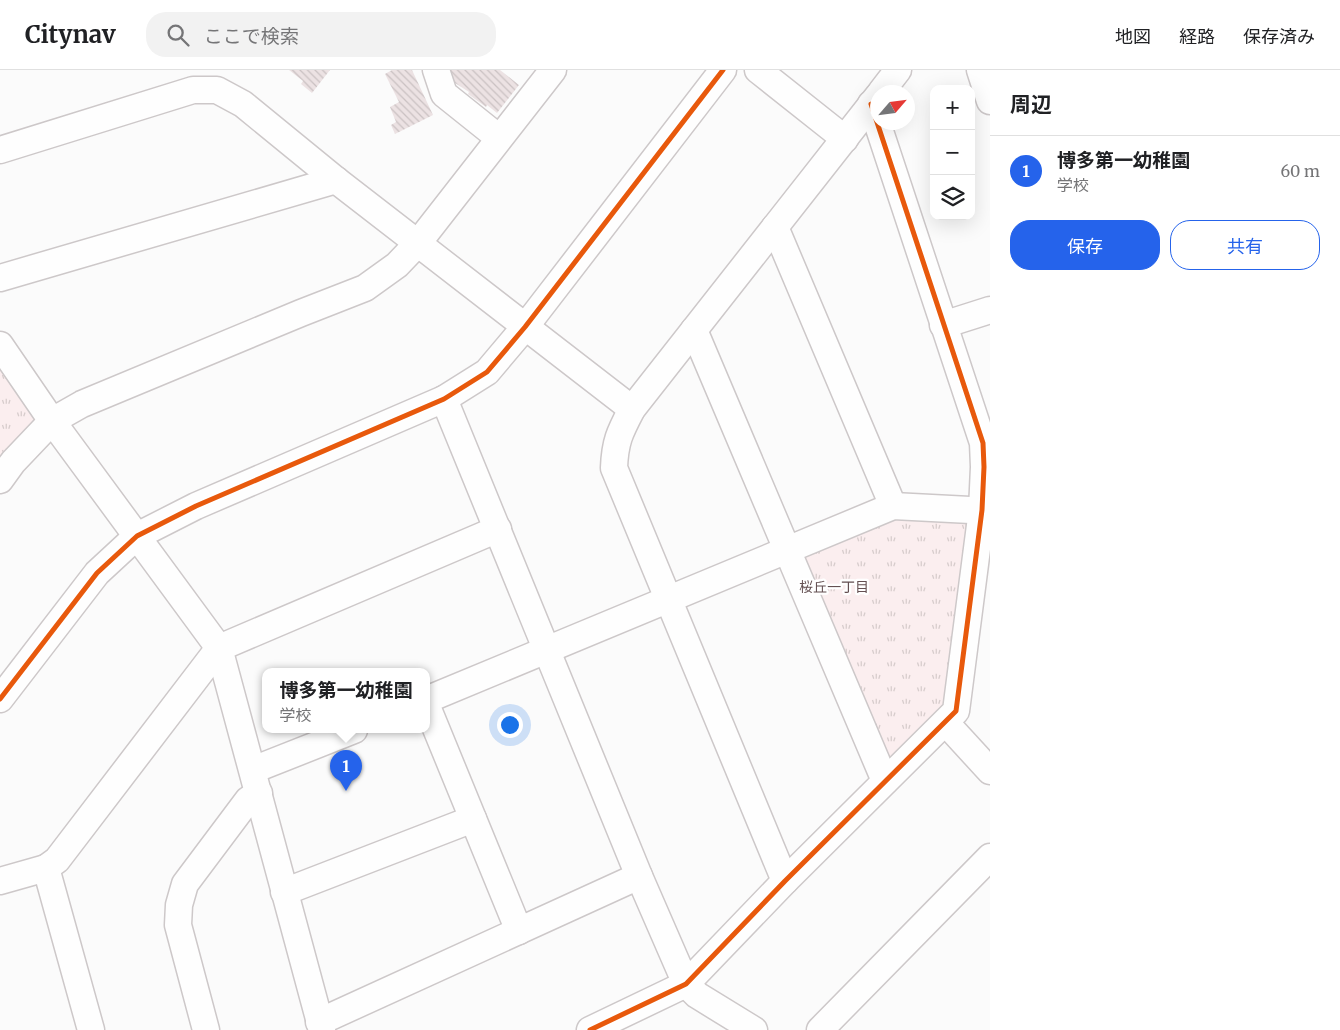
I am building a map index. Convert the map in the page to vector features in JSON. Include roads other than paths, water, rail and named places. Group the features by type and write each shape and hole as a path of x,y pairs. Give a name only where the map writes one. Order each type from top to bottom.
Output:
{"street":[{"path":"436,70 444,94 499,138"},
{"path":"0,480 52,421 82,404 301,312 365,288 397,264 418,243 553,70"},
{"path":"0,699 97,573 137,536 196,506 444,399 487,372 525,327 723,70"},
{"path":"758,70 844,138"},
{"path":"886,85 898,70"},
{"path":"980,70 990,100"},
{"path":"0,150 193,90 217,90 243,104 336,180 632,409"},
{"path":"785,881 614,468 614,448 619,433 632,409 870,106"},
{"path":"590,1030 686,984 785,881 956,711 986,510 983,443 943,325 885,130"},
{"path":"0,278 336,180"},
{"path":"775,227 893,506"},
{"path":"943,325 990,310"},
{"path":"694,330 885,781"},
{"path":"0,345 52,421 219,648 321,1026 639,876"},
{"path":"444,399 639,876 686,984 697,995 754,1030"},
{"path":"430,698 893,506 986,510"},
{"path":"0,881 46,868 57,860 219,648 498,529"},
{"path":"430,714 519,931"},
{"path":"946,723 990,771"},
{"path":"206,1030 178,925 179,905 185,884 248,800 256,782 348,733"},
{"path":"284,892 473,819"},
{"path":"820,1030 990,857"},
{"path":"46,868 91,1030"}],"place":[{"name":"博多第一幼稚園","path":"346,791"}],"district":[{"name":"桜丘一丁目","path":"834,587"}]}
